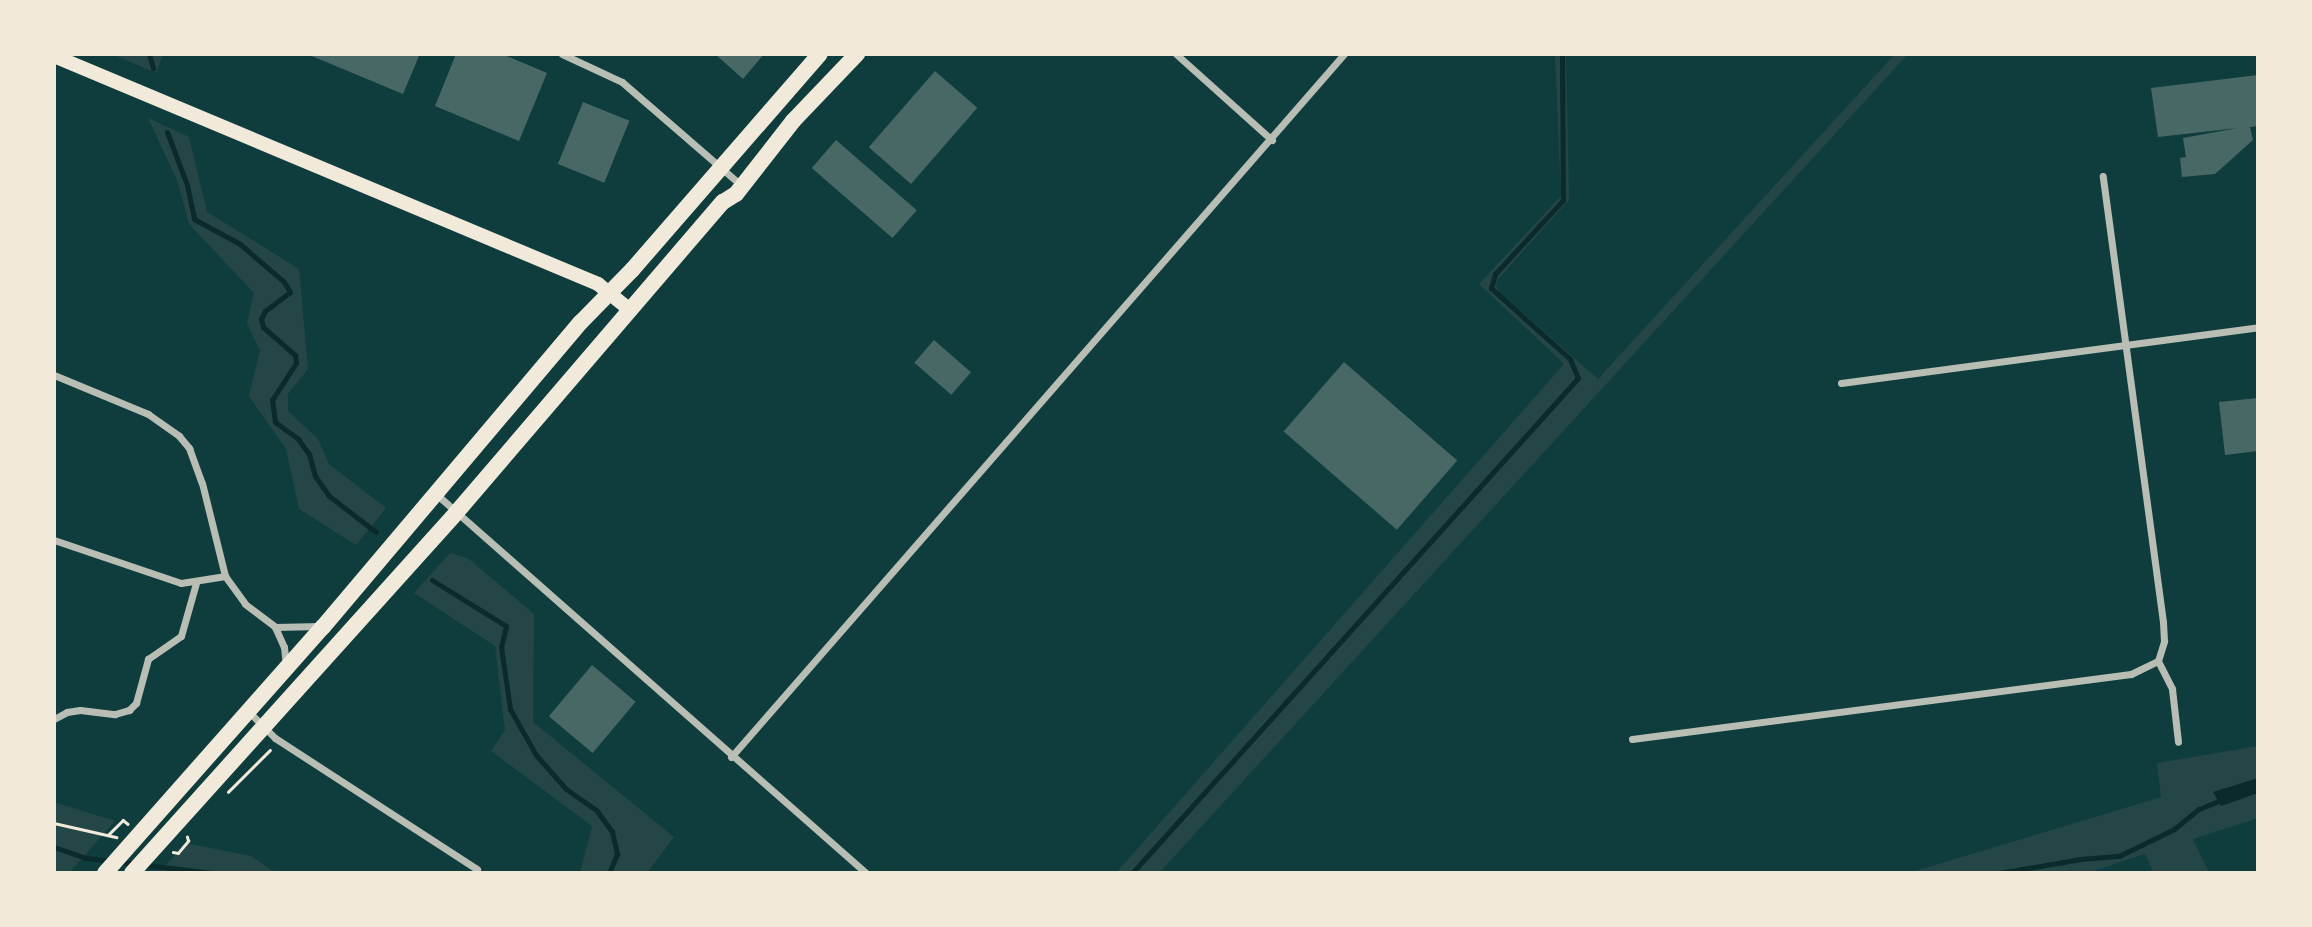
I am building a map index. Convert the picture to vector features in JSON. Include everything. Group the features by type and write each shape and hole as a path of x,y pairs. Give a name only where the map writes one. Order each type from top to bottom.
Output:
{"highway":[{"path":"105,873 136,831 287,668 610,292 820,54"},
{"path":"132,873 456,513 723,202 742,187 784,132 856,54"}],"main road":[{"path":"54,56 576,275 610,292 630,310"}],"street":[{"path":"1176,54 1272,139"},
{"path":"731,757 1344,54"},
{"path":"567,55 622,82 742,187"},
{"path":"2103,176 2163,622 2164,641 2158,661 2172,689 2178,742"},
{"path":"1841,383 2258,327"},
{"path":"54,375 148,414 165,423 180,436 188,448 202,483 225,576 246,604 275,627 284,647 287,668"},
{"path":"435,494 866,873"},
{"path":"54,540 167,580 196,583 225,576"},
{"path":"54,719 67,712 80,710 115,713 129,710 136,703 148,659 181,636 196,583"},
{"path":"275,627 323,626"},
{"path":"1632,739 2132,674 2158,661"},
{"path":"248,711 275,738 477,869"}],"path":[{"path":"108,835 123,820 136,831"}],"shaded area":[{"path":"112,54 163,54 156,73"},
{"path":"1555,54 1566,54 1569,200 1498,279 1496,286 1500,293 1598,379 1895,54 1908,54 1159,873 1116,873 1564,364 1479,284 1561,196"},
{"path":"148,118 189,137 207,212 299,269 308,369 288,394 288,411 318,439 329,464 386,508 356,545 299,509 286,449 249,396 260,351 247,323 254,293 189,224 177,180"},
{"path":"450,553 469,559 534,614 533,722 674,837 647,873 580,873 592,826 491,751 505,730 495,646 414,593"},
{"path":"2258,746 2258,818 2193,839 2209,873 2154,873 2145,854 2087,873 1909,873 2161,797 2157,763"},
{"path":"2258,778 2258,793 2221,806 2213,792"},
{"path":"54,802 115,821 69,873 54,873"},
{"path":"186,843 251,856 276,873 159,873"}],"building":[{"path":"307,54 415,54 419,56 403,94"},
{"path":"456,54 502,54 547,73 519,141 435,106"},
{"path":"715,54 764,54 743,79"},
{"path":"935,71 977,108 911,184 869,147"},
{"path":"2258,75 2258,126 2250,127 2253,140 2215,174 2182,177 2180,158 2186,157 2183,138 2238,128 2158,137 2151,88"},
{"path":"583,102 629,121 604,183 558,164"},
{"path":"836,140 917,210 892,238 812,168"},
{"path":"934,340 971,372 951,395 914,363"},
{"path":"1344,362 1457,460 1397,530 1284,431"},
{"path":"2258,398 2258,451 2225,455 2219,402"},
{"path":"592,665 636,702 593,753 549,716"}],"waterway":[{"path":"149,54 153,68"},
{"path":"1132,873 1578,378 1570,359 1491,288 1495,274 1563,200 1562,54"},
{"path":"167,132 187,185 194,219 240,244 284,282 290,292 265,311 261,319 263,327 295,355 296,363 272,400 275,422 298,439 309,454 315,476 329,496 376,532"},
{"path":"432,580 506,626 501,647 510,709 536,755 566,789 597,811 612,832 617,854 609,873"},
{"path":"1999,873 2081,859 2119,856 2174,829 2199,809 2224,799"},
{"path":"54,847 86,858 213,873"}]}
